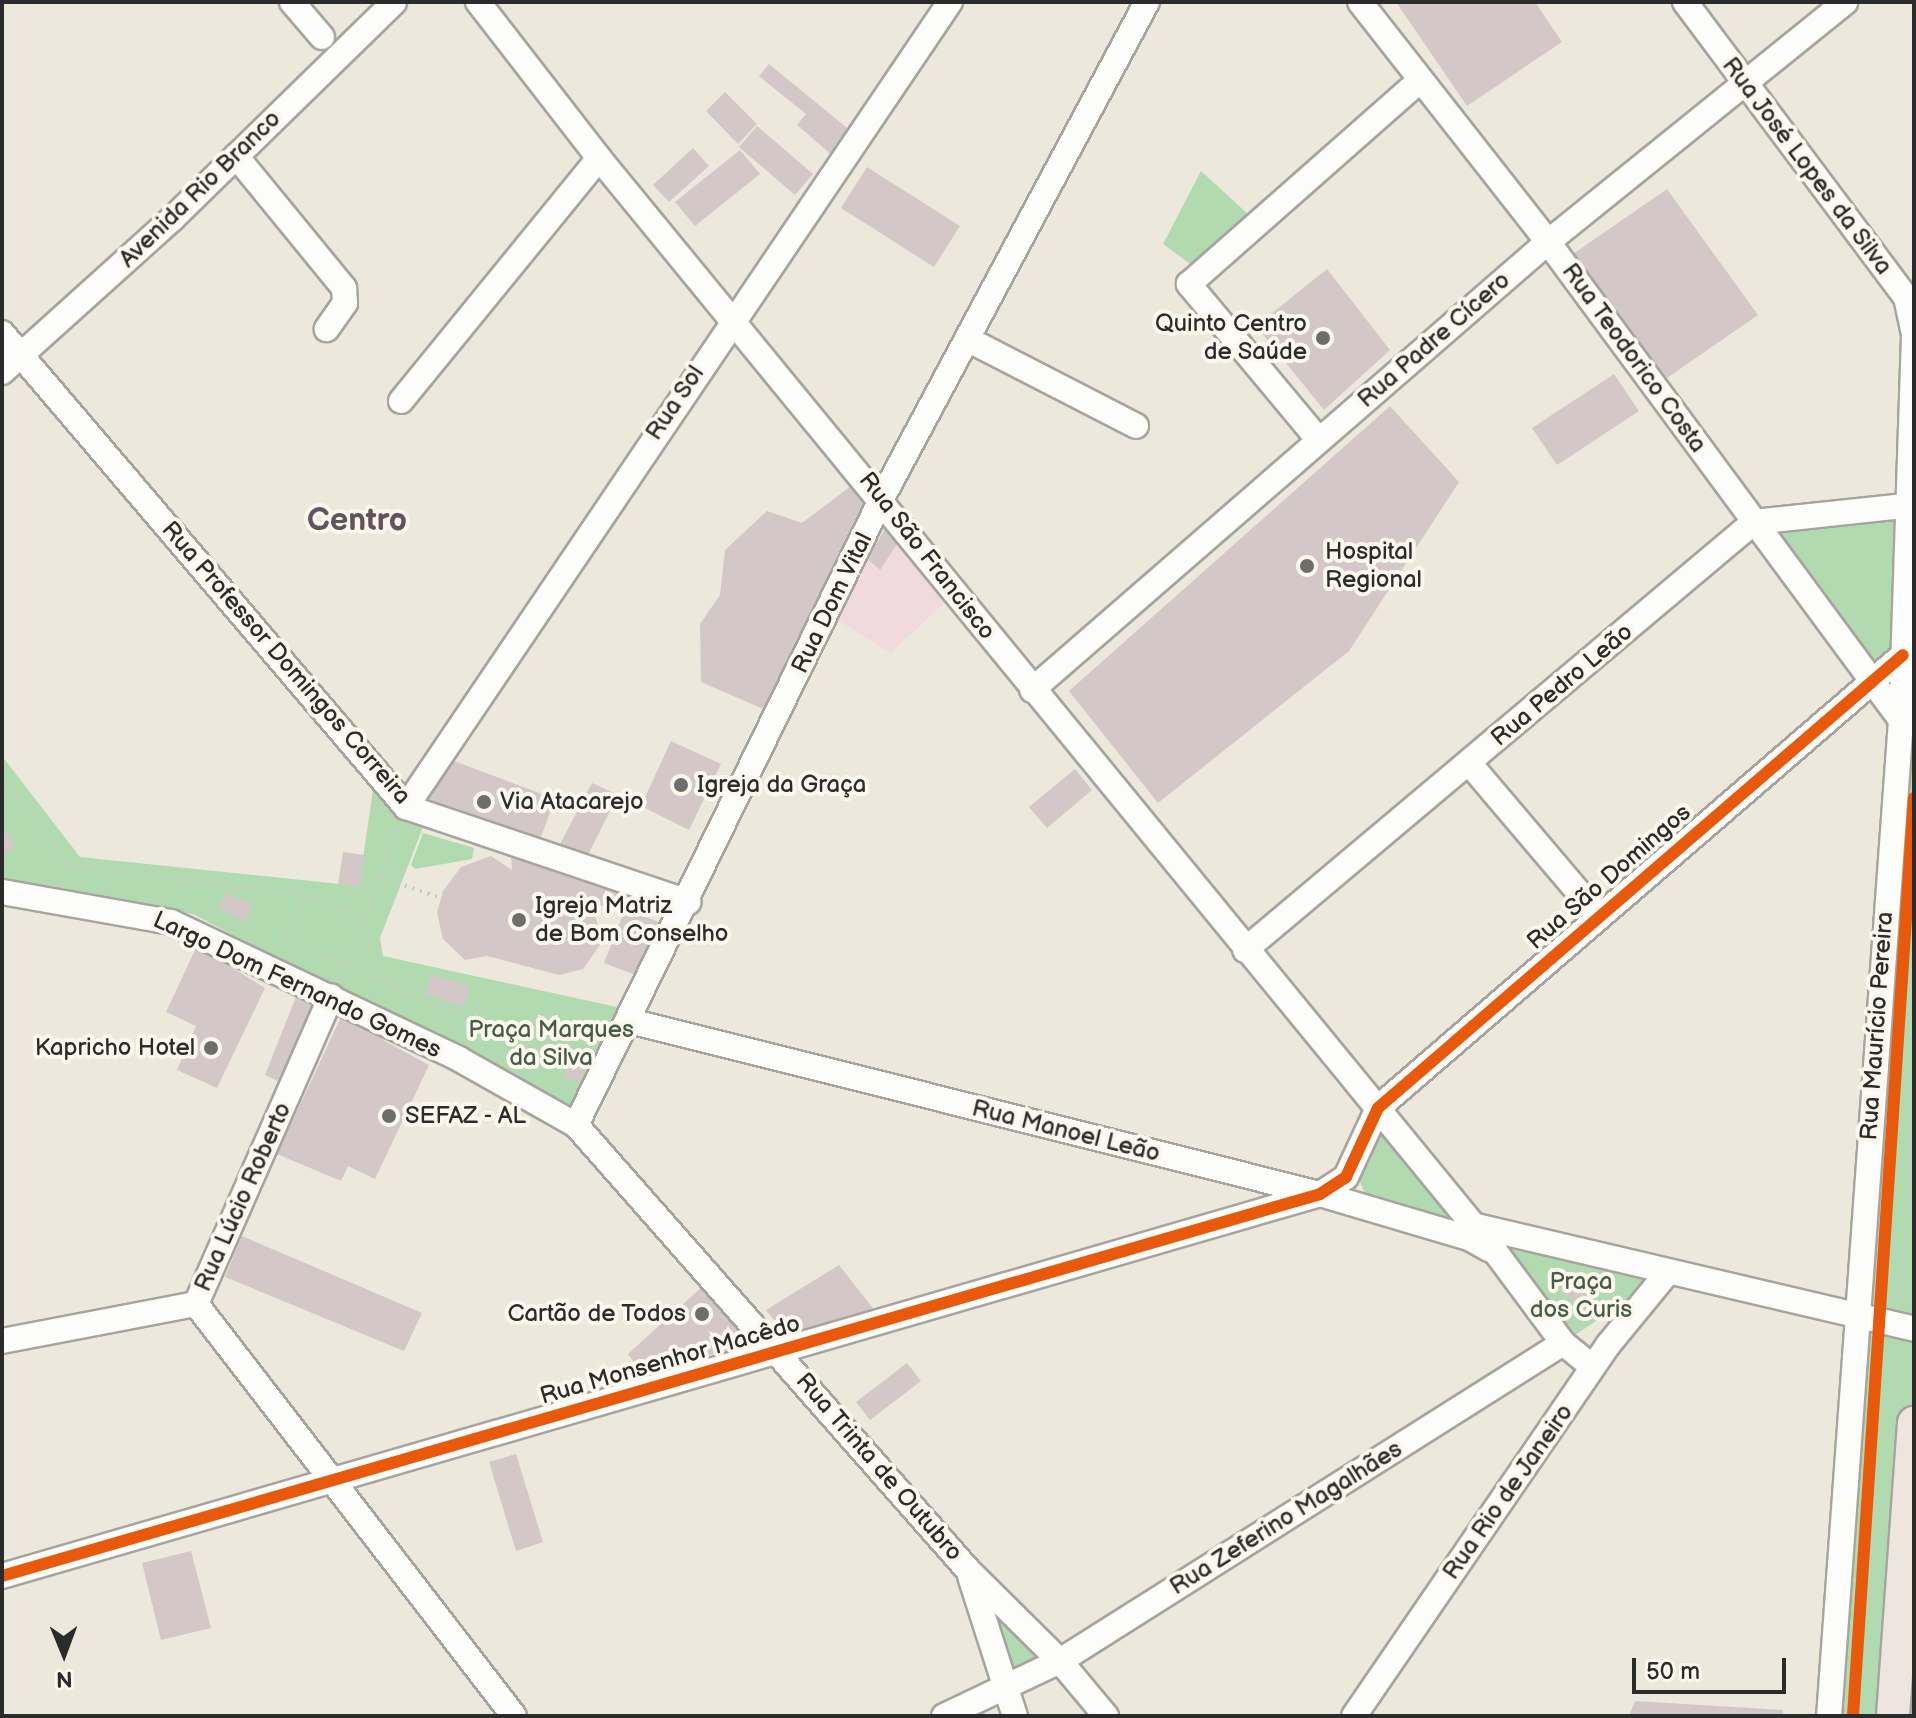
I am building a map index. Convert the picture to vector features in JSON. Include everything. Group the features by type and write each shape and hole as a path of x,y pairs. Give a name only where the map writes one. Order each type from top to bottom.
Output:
{"main road":[{"path":"1901,1703 1914,1423"}],"street":[{"path":"292,2 322,37"},
{"name":"Avenida Rio Branco","path":"2,372 236,156 394,2"},
{"name":"Rua São Francisco","path":"478,2 599,158 882,498 1032,690 1497,1254 1563,1343 1593,1367"},
{"name":"Rua Sol","path":"406,807 732,318 950,2"},
{"name":"Rua Dom Vital","path":"576,1125 630,1021 882,498 1147,2"},
{"name":"Rua Teodorico Costa","path":"1360,2 1548,242 1901,720"},
{"name":"Rua José Lopes da Silva","path":"1685,2 1906,297 1914,336"},
{"name":"Rua Padre Cícero","path":"1032,690 1548,242 1747,85 1845,2"},
{"path":"1318,439 1189,284 1420,80"},
{"path":"236,156 344,288 345,303 327,329"},
{"path":"401,401 599,158"},
{"name":"Rua Professor Domingos Correira","path":"2,333 406,807 688,902"},
{"name":"Rua Maurício Pereira","path":"1829,1716 1854,1316 1901,720 1912,505 1914,336"},
{"path":"967,339 1136,426"},
{"path":"1754,522 1912,505"},
{"name":"Rua Pedro Leão","path":"1245,950 1754,522"},
{"name":"Rua São Domingos","path":"1378,1108 1598,915 1903,655"},
{"path":"1469,763 1598,915"},
{"name":"Largo Dom Fernando Gomes","path":"2,892 171,922 336,999 576,1125"},
{"name":"Rua Lúcio Roberto","path":"2,1341 196,1304 336,999"},
{"name":"Rua Manoel Leão","path":"630,1021 1320,1194 1469,1238 1497,1254"},
{"name":"Rua Monsenhor Macêdo","path":"2,1576 1320,1194 1346,1177 1378,1108"},
{"name":"Rua Trinta de Outubro","path":"576,1125 968,1570 1060,1661 1106,1716"},
{"path":"1472,1225 1914,1329"},
{"name":"Rua Rio de Janeiro","path":"1354,1716 1593,1367 1668,1272"},
{"path":"196,1304 337,1481 514,1716"},
{"name":"Rua Zeferino Magalhães","path":"944,1716 1060,1661 1563,1343"},
{"path":"968,1570 1015,1716"}],"path":[{"path":"2,777 69,865 305,896 365,918"},
{"path":"336,999 406,807"},
{"path":"382,878 441,898"},
{"path":"305,896 286,939 527,1045 560,1057 575,1024 539,1014 527,1045"}],"shaded area":[{"path":"887,525 945,602 891,653 834,618"}],"green space":[{"path":"1201,171 1250,216 1197,269 1163,244"},
{"path":"1914,290 1914,1423 1893,1716 1829,1716 1903,656 1871,681 1755,522 1909,505"},
{"name":"Praça Marques da Silva","path":"2,756 80,857 359,886 374,783 402,817 423,827 380,938 383,956 626,1009 572,1112 193,914 4,883"},
{"path":"423,833 474,848 472,859 415,869 411,865"},
{"name":"Praça dos Curis","path":"1381,1127 1480,1238 1365,1194 1358,1177"},
{"name":"Praça dos Curis","path":"1511,1249 1656,1281 1572,1337"},
{"path":"968,1570 1060,1661 1006,1688"}],"building":[{"path":"1396,2 1535,2 1562,42 1467,106"},
{"path":"769,64 852,132 833,156 797,125 806,114 759,76"},
{"path":"725,92 757,124 738,144 706,111"},
{"path":"757,126 813,174 795,195 739,147"},
{"path":"693,148 709,166 669,202 653,185"},
{"path":"740,150 760,174 695,226 675,202"},
{"path":"867,167 960,226 934,267 841,208"},
{"path":"1667,189 1758,315 1667,378 1573,254"},
{"name":"Quinto Centro de Saúde","path":"1327,269 1390,350 1324,410 1256,326"},
{"path":"1614,374 1639,411 1557,465 1532,428"},
{"name":"Hospital Regional","path":"1390,406 1459,482 1349,651 1158,803 1069,691"},
{"path":"851,486 874,511 853,552 844,546 766,710 701,682 700,624 720,595 725,550 767,511 802,523"},
{"path":"887,525 899,541 880,570 868,559"},
{"name":"Igreja da Graça","path":"671,741 721,764 689,830 641,806"},
{"name":"Via Atacarejo","path":"446,758 555,799 538,845 412,805"},
{"path":"1075,769 1092,790 1047,828 1029,807"},
{"path":"592,783 618,795 585,861 557,850"},
{"path":"2,828 16,845 2,857"},
{"path":"343,852 364,855 360,887 338,884"},
{"name":"Igreja Matriz de Bom Conselho","path":"491,856 512,870 511,856 619,893 617,911 592,903 602,942 583,969 559,975 487,956 465,960 443,939 437,913 443,891 461,867"},
{"path":"226,893 253,905 244,921 218,908"},
{"path":"625,909 659,922 638,976 604,963"},
{"name":"Kapricho Hotel","path":"197,946 265,988 217,1088 177,1070 196,1026 166,1012"},
{"path":"431,975 469,985 464,1007 426,994"},
{"path":"296,997 318,1007 286,1085 265,1075"},
{"path":"342,1015 386,1034 383,1040 429,1065 375,1179 348,1166 341,1181 277,1154"},
{"path":"568,1058 585,1064 580,1083 563,1078"},
{"path":"242,1236 422,1313 404,1351 225,1277"},
{"path":"839,1265 876,1312 789,1338 766,1310"},
{"path":"1570,1278 1595,1292 1586,1308 1561,1293"},
{"name":"Cartão de Todos","path":"704,1285 758,1343 640,1372 628,1354"},
{"path":"907,1363 921,1381 870,1420 856,1402"},
{"path":"516,1454 543,1542 516,1551 489,1462"},
{"path":"191,1551 211,1628 161,1640 142,1563"},
{"path":"1635,1701 1783,1710 1783,1716 1629,1716"}],"cycle path":[{"path":"2,1576 1320,1194 1346,1177 1378,1108 1903,655"},
{"path":"1853,1716 1914,798"}],"place":[{"name":"Quinto Centro de Saúde","path":"1323,338"},
{"name":"Hospital Regional","path":"1307,566"},
{"name":"Igreja da Graça","path":"681,785"},
{"name":"Via Atacarejo","path":"484,802"},
{"name":"Igreja Matriz de Bom Conselho","path":"519,920"},
{"name":"Kapricho Hotel","path":"211,1048"},
{"name":"SEFAZ - AL","path":"389,1116"},
{"name":"Cartão de Todos","path":"702,1314"}],"district":[{"name":"Centro","path":"357,521"}]}
